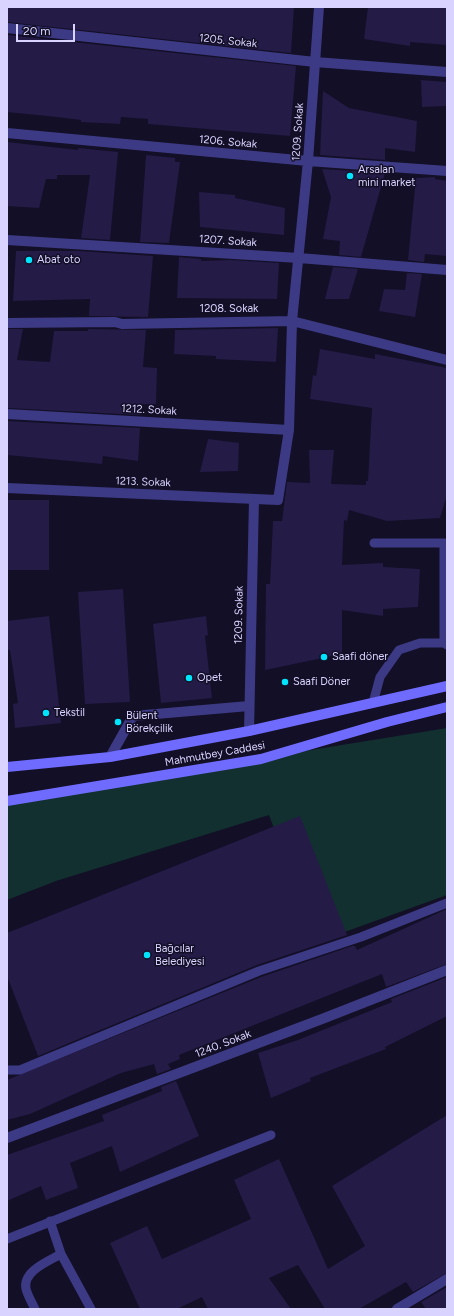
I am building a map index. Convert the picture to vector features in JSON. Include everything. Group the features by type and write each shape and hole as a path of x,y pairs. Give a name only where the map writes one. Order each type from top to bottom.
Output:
{"main road":[{"name":"Mahmutbey Caddesi","path":"7,767 110,757 249,731 447,686"},
{"name":"Mahmutbey Caddesi","path":"7,800 261,759 387,722 447,707"}],"street":[{"name":"1209. Sokak","path":"292,321 308,161 319,7"},
{"name":"1205. Sokak","path":"7,28 315,62 447,72"},
{"name":"1206. Sokak","path":"7,133 308,161 447,172"},
{"name":"1207. Sokak","path":"7,240 299,258 447,270"},
{"name":"1208. Sokak","path":"7,323 115,322 122,324 292,321 447,360"},
{"path":"289,430 292,321"},
{"name":"1212. Sokak","path":"7,414 289,430"},
{"name":"1213. Sokak","path":"7,488 278,500 289,430"},
{"name":"1209. Sokak","path":"249,731 254,499"},
{"path":"110,757 133,716 250,706"},
{"name":"1240. Sokak","path":"7,1138 447,970"},
{"path":"397,1309 447,1278"}],"lane":[{"path":"374,543 444,543 446,644 420,643 399,650 380,677 374,703"},
{"path":"7,1070 20,1070 259,971 361,937 447,903"},
{"path":"7,1239 271,1135"},
{"path":"50,1221 61,1254 91,1309"},
{"path":"35,1309 25,1288 27,1277 39,1267 61,1254"}],"green space":[{"path":"447,728 447,895 317,942 269,815 56,881 7,900 7,799"}],"building":[{"path":"7,7 294,7 291,53 7,22"},
{"path":"368,7 447,7 447,45 410,42 410,46 364,39"},
{"path":"7,35 296,66 290,136 148,124 148,119 121,117 120,124 81,122 81,120 7,112"},
{"path":"421,80 447,82 447,106 422,107"},
{"path":"323,91 349,108 417,121 415,152 385,148 385,160 320,155"},
{"path":"7,142 78,150 78,148 118,152 110,240 81,238 90,175 57,175 57,179 46,179 39,208 7,206"},
{"path":"146,155 175,158 175,162 180,162 169,243 140,242"},
{"path":"322,169 385,173 361,257 339,255 340,241 323,239 331,197"},
{"path":"435,177 435,179 447,181 447,256 425,254 424,262 408,260 416,178"},
{"path":"199,192 235,195 235,198 285,208 284,235 200,227"},
{"path":"16,251 79,251 153,256 148,317 89,316 90,299 13,301"},
{"path":"179,257 201,259 201,261 231,260 279,263 277,299 177,298"},
{"path":"333,267 358,269 349,299 325,299"},
{"path":"407,273 422,274 415,317 379,311 384,289 405,290"},
{"path":"278,328 276,362 216,359 216,356 174,354 175,330"},
{"path":"7,329 23,329 17,360 50,362 54,331 88,331 88,329 146,330 143,367 157,368 156,404 140,404 140,415 7,408"},
{"path":"320,349 375,359 375,354 447,368 447,495 440,518 387,521 349,510 347,521 344,520 342,565 383,563 383,567 420,569 418,607 383,609 383,616 342,610 342,654 265,670 266,584 270,584 273,521 282,521 287,482 310,483 309,450 334,450 331,484 366,485 366,481 368,481 372,408 310,399 313,375 316,376"},
{"path":"7,421 140,428 138,461 103,456 102,464 7,455"},
{"path":"208,439 239,443 238,471 200,472"},
{"path":"7,500 49,500 49,570 7,570"},
{"path":"123,589 130,702 85,704 78,592"},
{"path":"49,616 61,723 15,728 13,704 18,703 10,650 7,650 7,621"},
{"path":"206,616 208,635 205,636 212,698 161,703 153,624"},
{"name":"Bağcılar Belediyesi","path":"300,816 347,935 257,965 38,1056 7,976 7,933"},
{"path":"447,909 447,964 386,987 382,974 179,1055 180,1059 168,1064 171,1069 157,1074 154,1064 121,1073 30,1114 7,1120 7,1080 261,977 352,946 355,946 357,950"},
{"path":"447,977 447,1016 385,1047 386,1049 310,1078 311,1081 271,1098 258,1053 298,1040 392,1002 391,999"},
{"path":"176,1081 199,1136 120,1172 112,1146 70,1163 78,1188 46,1200 41,1186 7,1201 7,1155 104,1121 102,1115 162,1091 161,1087"},
{"path":"447,1115 447,1273 413,1292 406,1282 359,1309 325,1309 298,1265 269,1278 291,1309 208,1309 202,1297 177,1309 140,1309 110,1243 147,1226 162,1259 251,1219 234,1180 279,1159 328,1269 365,1246 332,1186"},
{"path":"447,1287 447,1309 426,1309 421,1302"}],"place":[{"name":"Arsalan mini market","path":"350,176"},
{"name":"Abat oto","path":"29,260"},
{"name":"Saafi döner","path":"324,657"},
{"name":"Opet","path":"189,678"},
{"name":"Saafi Döner","path":"285,682"},
{"name":"Tekstil","path":"46,713"},
{"name":"Bülent Börekçilik","path":"118,722"},
{"name":"Bağcılar Belediyesi","path":"147,955"}]}
